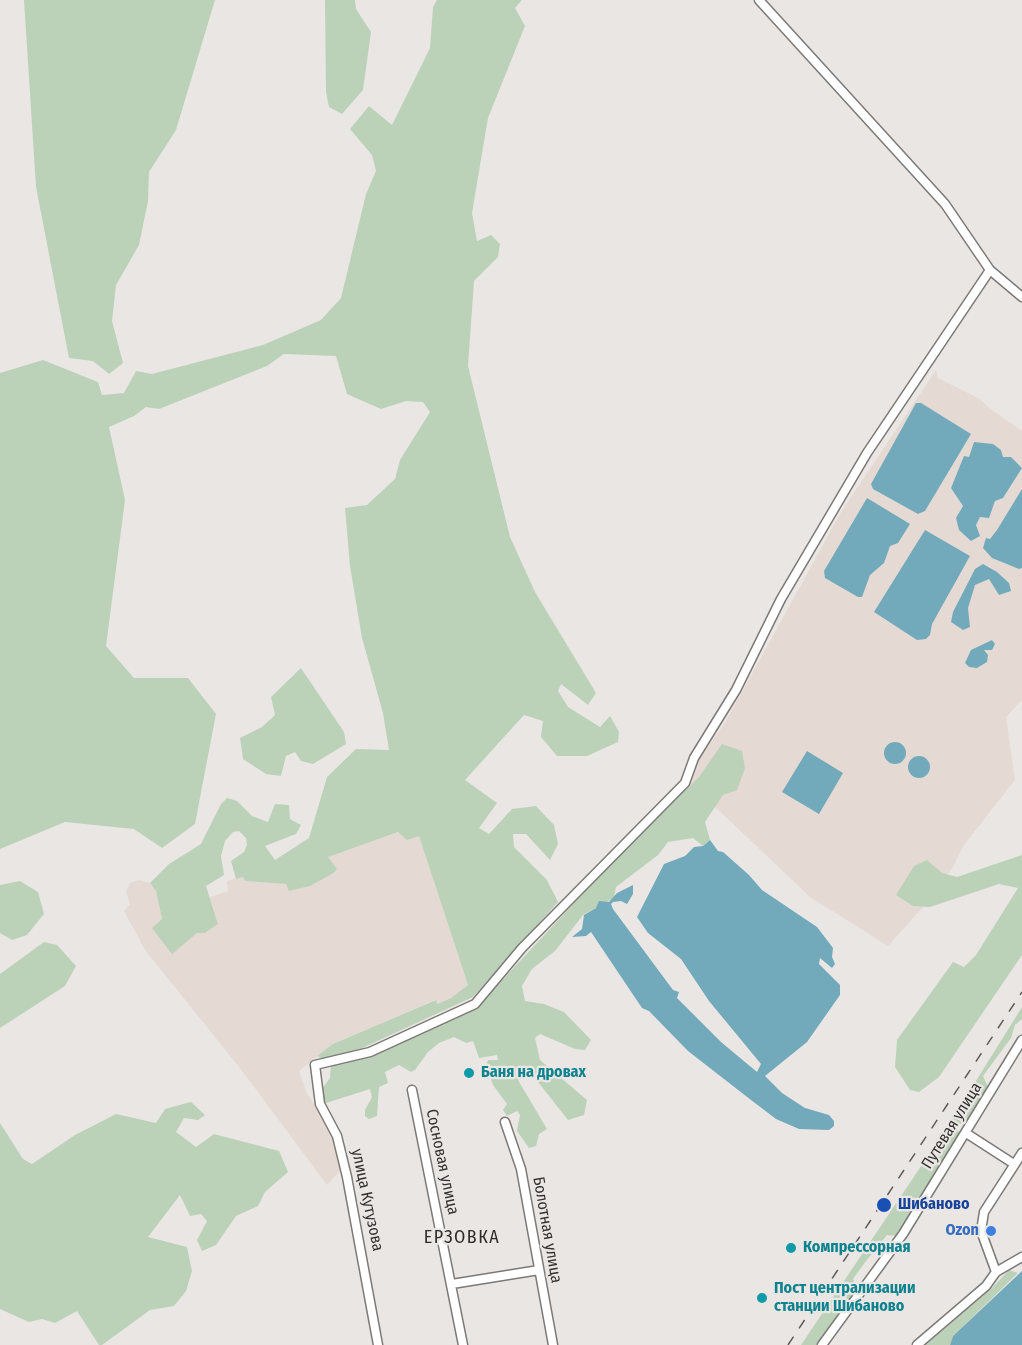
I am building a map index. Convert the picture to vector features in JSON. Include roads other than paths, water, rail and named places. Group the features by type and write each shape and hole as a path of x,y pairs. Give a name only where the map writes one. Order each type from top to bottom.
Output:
{"street":[{"path":"759,0 945,204 990,270 1022,297"},
{"name":"улица Кутузова","path":"378,1345 347,1178 337,1136 320,1104 315,1065 370,1052 475,1004 522,948 685,783 694,758 736,690 781,599 855,473 990,270"},
{"name":"Путевая улица","path":"822,1345 903,1234 1022,1040"},
{"name":"Сосновая улица","path":"412,1090 463,1345"},
{"name":"Болотная улица","path":"505,1122 521,1169 553,1345"},
{"path":"966,1133 1014,1164"},
{"path":"996,1272 981,1231 984,1212 1022,1153"},
{"path":"917,1345 986,1286 996,1272 1022,1257"},
{"path":"452,1284 538,1270"}],"water":[{"path":"916,403 921,403 971,434 925,511 918,514 873,489 871,484"},
{"path":"974,442 993,444 1001,450 1003,457 1011,457 1022,468 1003,498 995,501 989,518 980,517 976,525 980,536 971,541 959,530 956,518 963,506 951,488 964,456 969,457"},
{"path":"1022,489 1022,568 1019,569 992,558 983,548 986,538 990,539 997,530"},
{"path":"867,498 910,524 898,543 890,546 884,563 870,575 862,597 858,597 825,578 824,571"},
{"path":"925,530 970,556 932,624 930,635 926,639 917,640 874,612"},
{"path":"983,564 997,572 1009,583 1011,591 999,595 989,579 975,585 968,608 970,627 963,630 951,622 953,612 975,569"},
{"path":"992,640 995,644 992,650 984,650 988,655 987,662 977,668 969,667 965,663 971,650"},
{"path":"895,742 903,745 906,753 903,761 895,764 887,761 884,753 887,745"},
{"path":"807,751 843,773 819,814 782,792"},
{"path":"919,756 927,759 930,767 927,775 919,778 911,775 908,767 911,759"},
{"path":"710,840 718,851 723,852 749,875 762,890 817,927 833,948 832,957 835,964 832,968 820,958 819,964 840,985 840,995 807,1042 765,1076 782,1093 805,1108 829,1115 834,1121 834,1126 829,1130 799,1129 776,1119 688,1051 649,1011 642,1008 591,932 586,936 572,937 582,929 584,915 596,908 599,901 609,902 617,893 633,885 633,894 627,904 621,901 613,902 611,904 613,909 673,990 679,992 677,998 721,1042 757,1072 761,1064 709,1001 681,959 648,933 637,917 664,864 685,856 694,847 703,846"},
{"path":"1022,1271 1022,1345 950,1345 953,1336"}],"railway":[{"path":"788,1345 1022,992"}],"place":[{"name":"Баня на дровах","path":"469,1073"},
{"name":"Шибаново","path":"884,1205"},
{"name":"Ozon","path":"991,1231"},
{"name":"Компрессорная","path":"791,1248"},
{"name":"Пост централизации станции Шибаново","path":"762,1298"}],"district":[{"name":"ЕРЗОВКА","path":"462,1238"}]}
